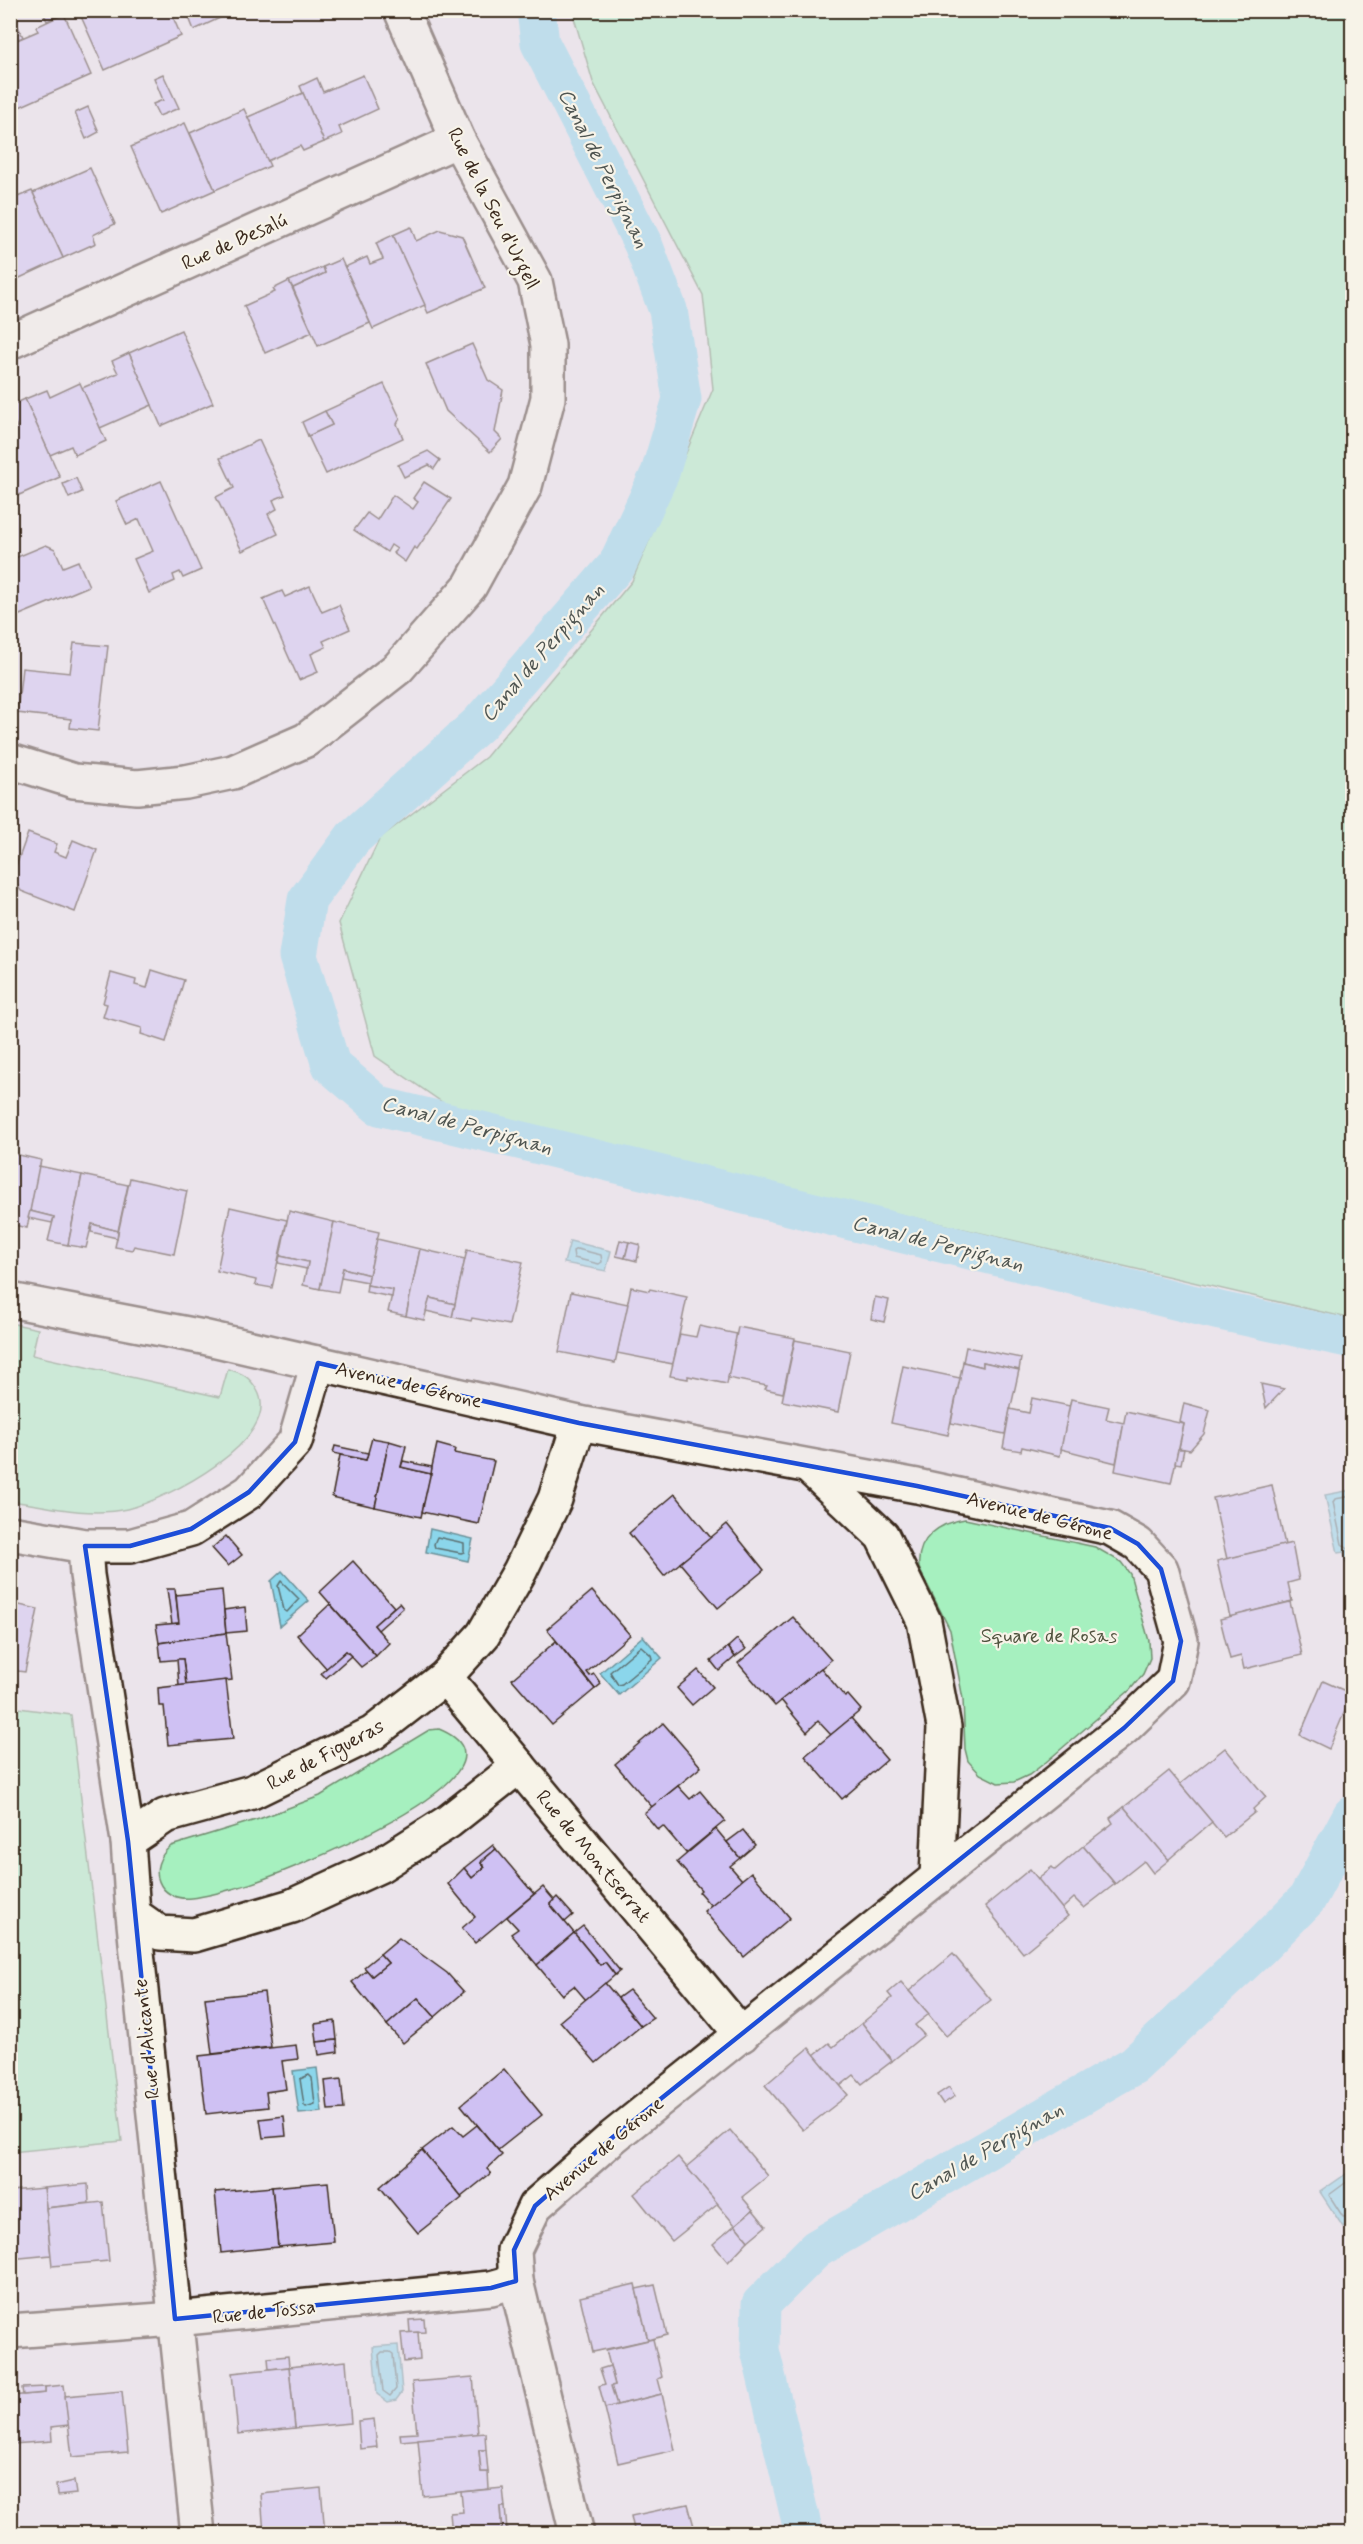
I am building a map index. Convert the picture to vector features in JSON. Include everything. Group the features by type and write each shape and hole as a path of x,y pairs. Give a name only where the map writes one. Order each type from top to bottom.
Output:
{"street":[{"name":"Rue de la Seu d'Urgell","path":"10,761 74,781 137,787 186,782 233,772 306,740 398,668 470,586 525,486 548,398 548,345 535,281 458,140 401,10"},
{"name":"Rue de Besalú","path":"10,342 458,140"},
{"name":"Avenue de Gérone","path":"10,1300 203,1337 233,1346 318,1363 579,1423 917,1486 1110,1528 1138,1544 1161,1569 1181,1641 1173,1681 1124,1728 613,2137 535,2206 514,2250 516,2281 577,2534"},
{"path":"10,1533 85,1546 130,1546 191,1529 249,1492 295,1442 318,1363"},
{"name":"Rue de Figueras","path":"128,1841 165,1816 252,1792 373,1734 445,1677 483,1635 520,1571 555,1499 579,1423"},
{"path":"809,1467 882,1536 924,1621 944,1727 936,1878"},
{"name":"Rue d'Alicante","path":"85,1546 87,1575 128,1841 133,1914 198,2534"},
{"name":"Rue de Montserrat","path":"445,1677 742,2035"},
{"path":"133,1914 160,1933 194,1935 292,1906 379,1866 448,1822 519,1766"},
{"name":"Rue de Tossa","path":"10,2331 175,2319 491,2288 516,2281"}],"highlighted area":[{"path":"318,1363 579,1423 917,1486 1110,1528 1138,1544 1161,1569 1181,1641 1173,1681 1124,1728 613,2137 535,2206 514,2250 516,2281 491,2288 175,2319 128,1841 85,1546 130,1546 191,1529 249,1492 295,1442"}],"green space":[{"path":"572,11 1352,11 1352,1319 455,1111 375,1056 339,923 380,838 486,757 632,581 713,389 703,295 593,82"},
{"path":"10,1323 38,1329 32,1355 220,1397 228,1369 237,1372 245,1376 257,1390 261,1409 254,1428 238,1447 216,1465 192,1481 144,1504 113,1511 84,1512 12,1501 19,1472 11,1469"},
{"name":"Square de Rosas","path":"965,1519 1095,1547 1121,1562 1130,1574 1149,1641 1150,1658 1143,1674 1130,1690 1046,1762 1029,1775 1014,1782 998,1783 980,1774 968,1761 965,1749 963,1699 950,1630 919,1568 919,1557 925,1540 938,1528"},
{"path":"11,1707 71,1715 122,2141 11,2152"},
{"path":"439,1729 463,1748 458,1771 433,1795 394,1820 304,1863 267,1878 219,1893 180,1898 171,1895 159,1881 157,1873 159,1864 163,1854 171,1846 259,1819 320,1796 429,1730"}],"water":[{"path":"570,1241 611,1251 606,1271 564,1263"},
{"path":"1352,1490 1352,1562 1346,1563 1344,1552 1338,1553 1325,1495"},
{"path":"430,1529 473,1539 468,1561 426,1552"},
{"path":"282,1571 309,1601 280,1626 271,1581"},
{"path":"643,1636 662,1658 619,1695 600,1673"},
{"path":"317,2068 322,2112 299,2114 293,2071"},
{"path":"1352,2170 1352,2221 1343,2227 1320,2192"},
{"path":"398,2345 402,2392 396,2400 388,2402 377,2394 373,2347"}],"building":[{"path":"42,10 63,10 64,14 47,21"},
{"path":"84,10 170,10 181,36 105,70 79,12"},
{"path":"186,10 237,10 194,30"},
{"path":"64,14 91,75 15,109 10,99 10,43 38,31 36,27"},
{"path":"13,16 23,37 10,43 10,17"},
{"path":"163,74 179,108 159,116 153,104 163,100 154,78"},
{"path":"363,75 378,109 339,127 342,134 324,142 300,86 317,78 323,92"},
{"path":"303,93 324,142 303,151 300,146 267,161 248,117"},
{"path":"88,107 99,132 86,139 75,113"},
{"path":"244,109 270,166 215,190 190,133"},
{"path":"185,123 215,190 161,214 131,147"},
{"path":"90,168 115,224 93,235 96,243 63,258 33,193"},
{"path":"32,191 63,258 11,282 10,200"},
{"path":"411,227 416,241 440,230 462,236 485,288 428,313 393,235"},
{"path":"393,235 425,305 373,329 345,267 367,257 370,264 383,259 376,243"},
{"path":"341,259 370,323 318,346 293,288 325,273 323,267"},
{"path":"323,267 325,273 293,288 289,281"},
{"path":"289,281 312,332 265,353 244,306 275,292 273,289"},
{"path":"181,330 213,403 161,426 129,353"},
{"path":"472,344 488,380 503,390 495,432 502,439 490,452 446,411 426,364"},
{"path":"129,353 152,405 100,428 82,388 118,373 112,361"},
{"path":"80,383 106,441 75,455 71,446 50,455 25,399 47,390 50,397"},
{"path":"384,384 400,418 397,424 403,438 326,474 308,436 332,425 325,411"},
{"path":"25,399 60,477 10,499 10,430 17,427 10,412 10,406"},
{"path":"325,411 332,425 308,436 302,422"},
{"path":"259,440 285,495 273,500 277,509 268,514 278,534 242,551 216,497 234,488 220,458"},
{"path":"428,451 440,460 434,469 429,465 404,477 398,465"},
{"path":"76,478 82,492 69,498 63,484"},
{"path":"161,481 201,570 183,578 180,572 173,575 175,581 149,593 134,559 153,551 139,519 127,525 116,501"},
{"path":"424,482 451,499 417,549 414,547 405,562 393,553 397,549 391,545 387,552 354,530 367,513 377,520 393,495 413,509 418,502 413,498"},
{"path":"46,545 55,549 63,567 78,561 89,586 10,619 10,560"},
{"path":"310,586 322,612 339,605 350,629 323,641 326,647 311,654 318,672 299,680 263,599 282,591 285,597"},
{"path":"74,643 108,646 98,731 70,728 71,719 17,713 22,668 70,673"},
{"path":"28,833 57,844 54,852 66,857 73,840 97,850 75,912 21,891 12,877"},
{"path":"152,970 184,980 166,1042 141,1034 142,1028 103,1017 107,1004 103,1003 111,973 136,980 135,985 147,988"},
{"path":"10,1153 41,1160 27,1228 10,1224"},
{"path":"39,1166 82,1175 68,1245 48,1241 54,1217 30,1211"},
{"path":"82,1175 128,1185 118,1231 92,1224 86,1248 68,1245"},
{"path":"130,1178 187,1191 174,1254 134,1246 132,1250 115,1247"},
{"path":"230,1207 287,1220 272,1288 255,1285 256,1280 217,1271"},
{"path":"30,1211 54,1217 52,1223 28,1218"},
{"path":"289,1211 334,1222 320,1289 303,1285 308,1262 280,1256"},
{"path":"334,1222 379,1232 369,1275 343,1268 338,1292 320,1289"},
{"path":"92,1224 118,1231 117,1238 91,1232"},
{"path":"377,1239 420,1249 406,1316 388,1312 393,1290 367,1285"},
{"path":"620,1240 629,1242 625,1258 616,1256"},
{"path":"629,1242 640,1245 637,1261 625,1258"},
{"path":"420,1249 465,1259 455,1304 430,1298 424,1320 406,1316"},
{"path":"467,1250 523,1262 509,1325 452,1317"},
{"path":"280,1256 308,1262 307,1269 278,1263"},
{"path":"343,1268 369,1275 368,1282 341,1277"},
{"path":"367,1285 393,1290 392,1297 366,1292"},
{"path":"631,1287 687,1297 673,1364 617,1353"},
{"path":"571,1292 628,1304 615,1363 559,1352"},
{"path":"875,1297 889,1300 884,1322 871,1319"},
{"path":"430,1298 455,1304 452,1317 426,1311"},
{"path":"699,1326 737,1334 727,1384 688,1376 688,1379 670,1376 680,1334 696,1337"},
{"path":"738,1327 795,1338 783,1393 765,1389 767,1386 728,1378"},
{"path":"795,1340 850,1351 838,1412 782,1401"},
{"path":"966,1347 1021,1358 1019,1370 983,1362 983,1367 963,1362"},
{"path":"963,1362 983,1367 983,1362 1019,1370 1005,1434 951,1423"},
{"path":"903,1366 960,1378 948,1435 891,1423"},
{"path":"1261,1384 1284,1389 1266,1408"},
{"path":"1032,1398 1070,1406 1060,1456 1022,1447 1021,1451 1003,1448 1010,1409 1029,1413"},
{"path":"1071,1399 1109,1407 1106,1419 1124,1423 1116,1463 1061,1449"},
{"path":"1184,1403 1210,1410 1204,1434 1190,1450 1179,1448 1184,1424 1180,1422"},
{"path":"1126,1411 1184,1424 1171,1483 1115,1471"},
{"path":"372,1438 389,1441 375,1507 332,1497 340,1455 366,1460"},
{"path":"389,1441 406,1446 401,1467 431,1474 421,1517 375,1507"},
{"path":"437,1444 455,1449 454,1453 494,1461 479,1524 422,1512"},
{"path":"335,1446 368,1453 366,1460 333,1453"},
{"path":"1178,1449 1184,1449 1181,1464 1175,1463"},
{"path":"403,1461 432,1467 431,1474 401,1467"},
{"path":"1272,1485 1285,1545 1227,1559 1213,1498"},
{"path":"675,1494 711,1538 664,1576 629,1533"},
{"path":"727,1524 764,1570 718,1608 680,1563"},
{"path":"226,1536 242,1555 228,1566 212,1548"},
{"path":"1292,1543 1299,1580 1288,1583 1292,1601 1230,1617 1217,1561"},
{"path":"353,1561 394,1607 374,1625 389,1643 376,1656 320,1592"},
{"path":"167,1589 175,1589 179,1623 172,1624"},
{"path":"222,1590 226,1633 159,1643 156,1625 179,1623 176,1595"},
{"path":"592,1591 630,1635 587,1672 590,1676 594,1674 601,1684 595,1689 547,1629"},
{"path":"1290,1602 1302,1655 1244,1669 1241,1656 1230,1659 1220,1619"},
{"path":"10,1603 38,1609 25,1672 10,1670"},
{"path":"399,1603 403,1608 378,1630 374,1625"},
{"path":"330,1604 376,1656 361,1667 346,1651 327,1669 297,1635"},
{"path":"245,1607 247,1631 226,1633 224,1610"},
{"path":"793,1617 831,1660 775,1706 738,1663"},
{"path":"226,1633 232,1680 186,1685 183,1659 161,1661 159,1643"},
{"path":"737,1639 746,1649 735,1657 728,1647"},
{"path":"556,1641 595,1689 552,1725 512,1679"},
{"path":"728,1647 735,1657 719,1671 711,1661"},
{"path":"346,1651 351,1656 326,1678 321,1673"},
{"path":"177,1659 183,1659 186,1685 179,1686"},
{"path":"821,1668 845,1697 848,1695 861,1710 831,1735 818,1721 807,1732 781,1700"},
{"path":"698,1670 713,1687 692,1705 677,1688"},
{"path":"226,1680 233,1739 168,1745 164,1706 159,1706 158,1688"},
{"path":"1323,1681 1352,1694 1329,1749 1300,1735"},
{"path":"851,1718 887,1760 842,1799 805,1756"},
{"path":"663,1723 701,1767 652,1807 615,1764"},
{"path":"1225,1748 1266,1797 1253,1809 1255,1812 1224,1837 1180,1784"},
{"path":"1169,1771 1212,1822 1168,1860 1124,1807"},
{"path":"678,1786 690,1799 700,1791 725,1821 686,1853 663,1826 658,1830 644,1813"},
{"path":"1124,1807 1169,1860 1153,1873 1144,1861 1115,1884 1083,1846 1113,1823 1110,1818"},
{"path":"716,1829 740,1858 730,1866 742,1880 711,1906 699,1892 701,1890 677,1862"},
{"path":"743,1830 755,1845 740,1858 727,1842"},
{"path":"493,1845 496,1849 481,1863 485,1867 472,1878 464,1868"},
{"path":"1083,1846 1115,1884 1084,1908 1074,1898 1062,1909 1037,1879 1052,1867 1055,1870"},
{"path":"496,1849 534,1894 475,1943 462,1928 475,1917 448,1884 464,1868 472,1878 485,1867 482,1861"},
{"path":"1030,1869 1068,1916 1023,1953 985,1906"},
{"path":"751,1872 790,1918 744,1957 704,1911"},
{"path":"543,1887 554,1900 550,1904 574,1933 537,1965 511,1934 518,1929 507,1917"},
{"path":"557,1897 573,1915 565,1922 550,1904"},
{"path":"583,1926 620,1971 615,1975 605,1962 600,1965 574,1933"},
{"path":"574,1933 600,1965 605,1962 615,1975 586,2000 574,1986 562,1995 537,1965"},
{"path":"399,1938 447,1973 464,1992 435,2017 418,1998 387,2025 352,1982 367,1970 372,1976 388,1963 380,1954"},
{"path":"380,1954 388,1963 372,1976 364,1967"},
{"path":"953,1954 991,2000 946,2036 909,1991"},
{"path":"901,1982 929,2014 915,2025 924,2035 892,2061 862,2023 892,1998 888,1993"},
{"path":"605,1983 641,2026 596,2063 560,2021"},
{"path":"629,1990 653,2018 641,2026 618,1998"},
{"path":"264,1992 271,2047 212,2054 205,1998"},
{"path":"418,1998 435,2017 403,2043 387,2025"},
{"path":"335,2021 337,2040 317,2042 315,2024"},
{"path":"862,2023 892,2061 862,2084 854,2075 840,2086 814,2055 829,2043 833,2047"},
{"path":"337,2040 338,2052 319,2055 317,2042"},
{"path":"296,2045 298,2059 282,2061 286,2089 266,2092 268,2107 206,2114 199,2056"},
{"path":"809,2048 848,2095 803,2130 765,2085"},
{"path":"504,2069 542,2115 498,2150 461,2105"},
{"path":"341,2079 344,2109 328,2110 325,2081"},
{"path":"949,2087 955,2096 943,2104 937,2095"},
{"path":"284,2116 286,2136 263,2138 260,2119"},
{"path":"477,2125 502,2155 487,2169 491,2173 461,2197 422,2150 453,2126 463,2136"},
{"path":"730,2130 768,2176 742,2197 753,2210 735,2225 686,2167"},
{"path":"422,2150 462,2198 418,2233 380,2187"},
{"path":"678,2157 718,2204 672,2241 634,2194"},
{"path":"328,2182 334,2242 278,2247 272,2187"},
{"path":"88,2184 89,2203 46,2208 44,2188"},
{"path":"272,2187 278,2247 221,2253 215,2192"},
{"path":"44,2188 51,2255 10,2259 10,2191"},
{"path":"103,2202 109,2261 52,2266 46,2208"},
{"path":"753,2210 766,2226 748,2241 735,2225"},
{"path":"735,2225 748,2241 728,2262 713,2244"},
{"path":"635,2284 648,2340 593,2352 580,2297"},
{"path":"655,2285 667,2335 648,2340 636,2289"},
{"path":"424,2319 425,2332 410,2333 409,2320"},
{"path":"418,2332 420,2360 404,2362 401,2333"},
{"path":"653,2339 662,2377 658,2379 662,2394 617,2405 611,2386 615,2385 606,2350"},
{"path":"288,2356 289,2367 269,2369 268,2358"},
{"path":"346,2361 351,2423 295,2428 289,2367"},
{"path":"610,2366 615,2385 611,2386 617,2405 605,2408 599,2386 605,2384 600,2369"},
{"path":"289,2367 295,2428 238,2434 232,2373"},
{"path":"473,2377 478,2434 401,2441 400,2434 417,2433 412,2382"},
{"path":"64,2385 69,2425 51,2427 52,2441 13,2444 10,2396 45,2393 45,2387"},
{"path":"45,2387 45,2393 23,2395 22,2388"},
{"path":"122,2391 128,2452 72,2457 65,2396"},
{"path":"662,2394 675,2450 618,2463 605,2408"},
{"path":"374,2419 377,2447 360,2449 358,2421"},
{"path":"485,2433 486,2450 479,2450 481,2472 488,2472 489,2489 423,2496 418,2439"},
{"path":"479,2450 486,2450 488,2472 481,2472"},
{"path":"74,2481 76,2494 57,2496 56,2485"},
{"path":"321,2488 325,2534 264,2534 261,2494"},
{"path":"503,2488 505,2507 500,2507 502,2534 452,2534 450,2513 463,2512 461,2492"},
{"path":"688,2504 696,2534 635,2534 631,2516"},
{"path":"500,2507 505,2507 507,2530 502,2531"}],"waterway":[{"name":"Canal de Perpignan","path":"536,10 540,43 643,244 668,310 682,399 660,473 617,565 479,724 353,838 307,900 298,956 331,1065 379,1106 1220,1311 1352,1339"},
{"name":"Canal de Perpignan","path":"804,2534 760,2350 761,2304 816,2249 1134,2065 1259,1948 1307,1899 1352,1815"}]}
